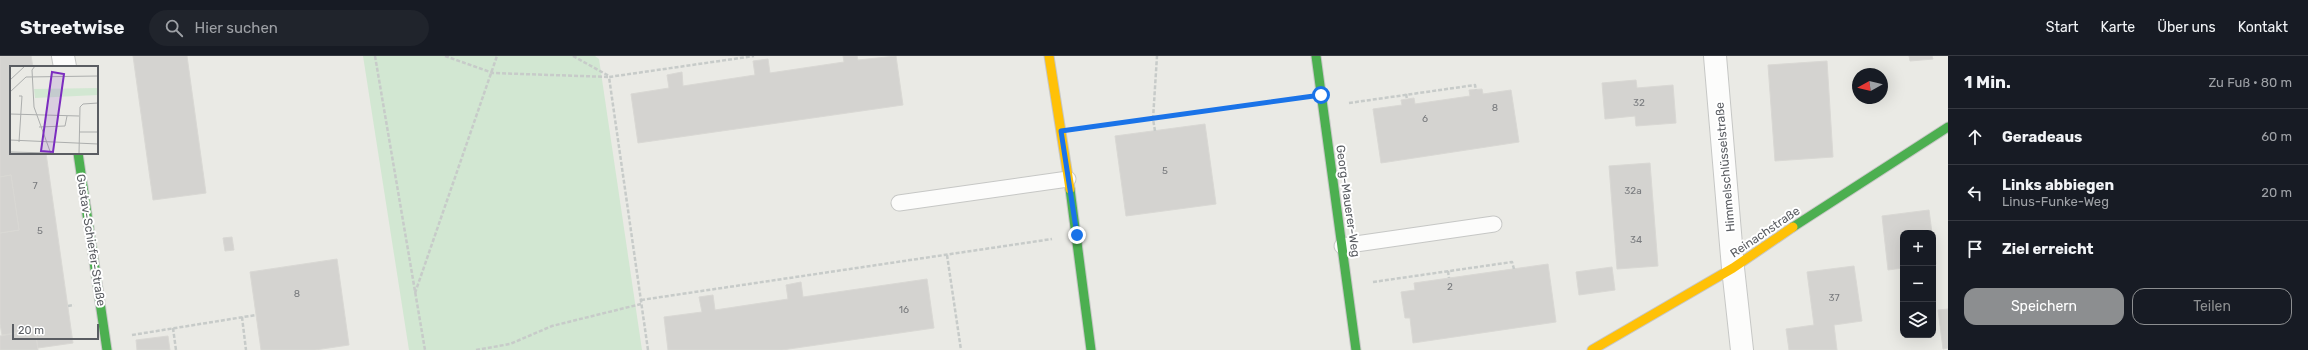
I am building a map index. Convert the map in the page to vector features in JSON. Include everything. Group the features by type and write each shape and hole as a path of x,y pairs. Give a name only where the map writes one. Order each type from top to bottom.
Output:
{"street":[{"path":"63,56 65,66"},
{"path":"1049,56 1077,235 1091,350"},
{"name":"Georg-Mauerer-Weg","path":"1316,56 1356,350"},
{"name":"Himmelschlüsselstraße","path":"1715,56 1733,268 1742,350"},
{"name":"Reinachstraße","path":"1592,350 1733,268 1818,210 1948,128"},
{"name":"Gustav-Schiefer-Straße","path":"78,154 107,350"}],"lane":[{"path":"899,203 1068,179"},
{"path":"1342,246 1494,224"}],"path":[{"path":"375,56 425,350"},
{"path":"445,56 493,73 610,77 754,56"},
{"path":"415,293 493,73 497,56"},
{"path":"573,56 610,77"},
{"path":"1155,130 1153,119 1157,56"},
{"path":"610,77 648,350"},
{"path":"1323,107 1475,84 1476,90"},
{"path":"1406,94 1407,99"},
{"path":"1061,131 1321,95"},
{"path":"641,300 1077,235"},
{"path":"947,255 961,350"},
{"path":"1371,282 1512,262 1514,269"},
{"path":"1448,271 1449,278"},
{"path":"476,350 510,344 552,326 641,304"},
{"path":"105,339 256,315"},
{"path":"242,317 246,350"},
{"path":"173,328 176,350"}],"green space":[{"path":"363,56 595,56 599,59 642,350 409,350"}],"building":[{"path":"0,56 31,56 33,66 10,66 10,154 46,154 73,343 38,348 35,330 2,335 0,324 0,233 19,230 11,175 0,177"},
{"path":"133,56 187,56 206,193 153,200"},
{"path":"843,56 857,56 858,60 896,56 903,105 638,143 631,94 669,88 667,75 682,72 683,86 755,75 753,61 768,59 770,73 844,62"},
{"path":"1909,56 1932,56 1933,59 1910,61"},
{"path":"1827,61 1833,157 1775,161 1768,65"},
{"path":"1636,80 1637,88 1673,85 1676,123 1636,126 1635,116 1605,119 1602,83"},
{"path":"1482,89 1483,94 1511,90 1519,142 1381,163 1373,109 1402,105 1401,100 1414,98 1415,104 1470,96 1469,90"},
{"path":"1205,124 1216,204 1126,216 1115,136"},
{"path":"1650,163 1658,266 1617,269 1609,166"},
{"path":"11,175 19,230 0,233 0,177"},
{"path":"1929,210 1932,230 1900,230 1900,268 1888,270 1882,216"},
{"path":"232,237 234,250 225,251 223,238"},
{"path":"337,259 349,345 315,350 261,350 250,272"},
{"path":"1548,264 1556,322 1413,343 1410,318 1405,318 1401,292 1415,290 1414,283"},
{"path":"1854,266 1862,321 1834,325 1837,350 1789,350 1786,329 1814,325 1807,272"},
{"path":"1612,267 1615,290 1579,295 1576,272"},
{"path":"927,279 934,328 782,350 668,350 664,317 702,312 699,297 713,295 715,310 788,299 786,285 801,282 803,297"},
{"path":"1948,309 1948,348 1943,349 1938,310"},
{"path":"35,330 38,350 0,350 0,336"},
{"path":"168,336 170,350 137,350 136,340"}],"traffic: fast":[{"path":"1316,56 1356,350"},
{"path":"1793,227 1948,127"},
{"path":"78,154 107,350"},
{"path":"1070,189 1091,350"}],"traffic: slow":[{"path":"1049,56 1070,189"},
{"path":"1592,350 1733,268 1793,227"}],"route":[{"path":"1077,235 1061,131 1321,95"}]}
